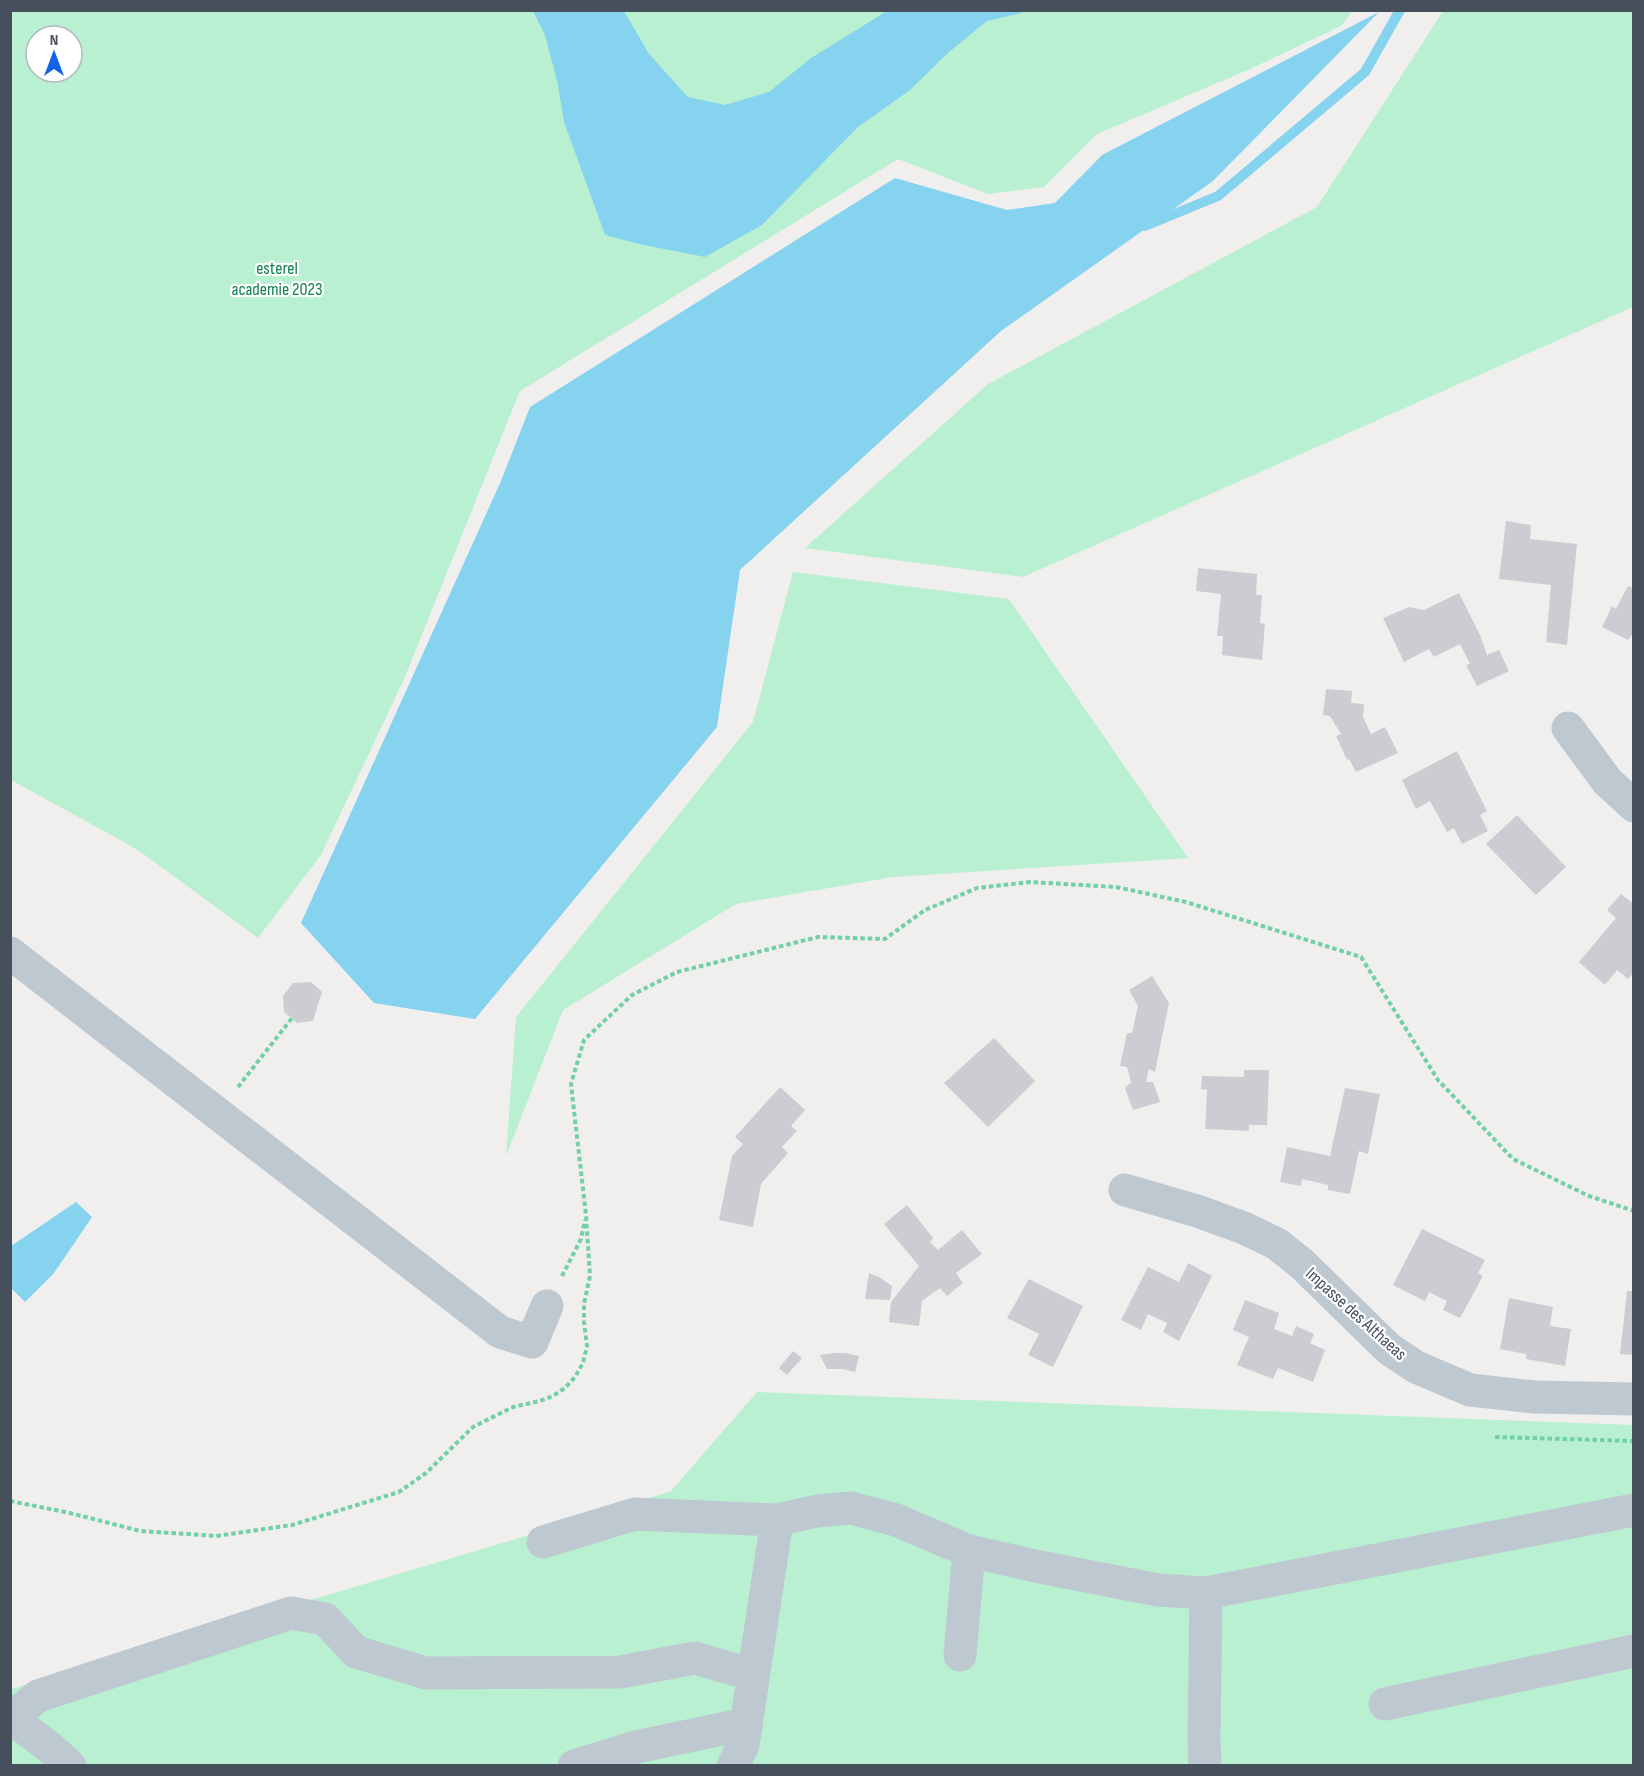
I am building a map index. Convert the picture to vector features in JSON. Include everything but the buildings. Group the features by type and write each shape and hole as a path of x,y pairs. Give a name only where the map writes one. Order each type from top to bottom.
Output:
{"street":[{"path":"1568,728 1607,781 1634,806"},
{"path":"10,954 500,1332 532,1342 547,1306"},
{"name":"Impasse des Althaeas","path":"1125,1190 1206,1214 1244,1228 1277,1244 1302,1264 1389,1348 1416,1367 1470,1390 1535,1397 1634,1399"},
{"path":"543,1542 635,1514 777,1520 817,1511 851,1508 896,1520 969,1551 1158,1590 1206,1593 1634,1510"},
{"path":"733,1766 743,1744 777,1520"},
{"path":"960,1655 969,1551"},
{"path":"1206,1593 1204,1738 1206,1766"},
{"path":"70,1766 50,1747 11,1719 38,1696 291,1613 325,1619 356,1652 426,1673 620,1671 695,1658 753,1676"},
{"path":"1385,1704 1634,1650"},
{"path":"574,1766 636,1747 746,1724"}],"path":[{"path":"10,1501 140,1531 216,1536 292,1525 399,1492 426,1473 473,1427 513,1407 553,1396 565,1388 574,1377 583,1363 587,1346 584,1304 591,1275 571,1084 584,1040 632,995 677,972 818,937 885,939 925,910 977,888 1030,882 1116,887 1186,902 1361,957 1438,1080 1512,1159 1589,1196 1634,1211"},
{"path":"234,1092 292,1018"},
{"path":"547,1306 581,1239 586,1215"},
{"path":"1495,1437 1634,1441"}],"green space":[{"name":"esterel academie 2023","path":"11,11 1352,11 1341,26 1248,70 1097,134 1044,187 988,194 898,159 520,391 404,679 321,855 258,938 138,850 11,780"},
{"path":"1443,11 1633,11 1633,307 1023,577 805,548 988,384 1317,207"},
{"path":"793,572 1009,599 1188,858 893,877 736,904 563,1010 506,1156 516,1017 753,722"},
{"path":"757,1392 1633,1425 1633,1765 11,1766 11,1689 671,1491"}],"water":[{"path":"533,11 624,11 649,54 688,97 725,105 769,92 811,58 887,11 1021,11 1021,13 987,21 949,52 910,90 858,127 762,225 705,257 605,235 564,122 558,85 545,35"},
{"path":"1379,12 1213,181 1001,331 740,570 717,727 475,1019 374,1003 301,923 501,481 530,407 895,178 1007,210 1055,203 1102,155"},
{"path":"76,1202 92,1217 54,1273 25,1302 11,1288 11,1246"}],"waterway":[{"path":"1145,226 1218,196 1365,72 1400,10"}]}
